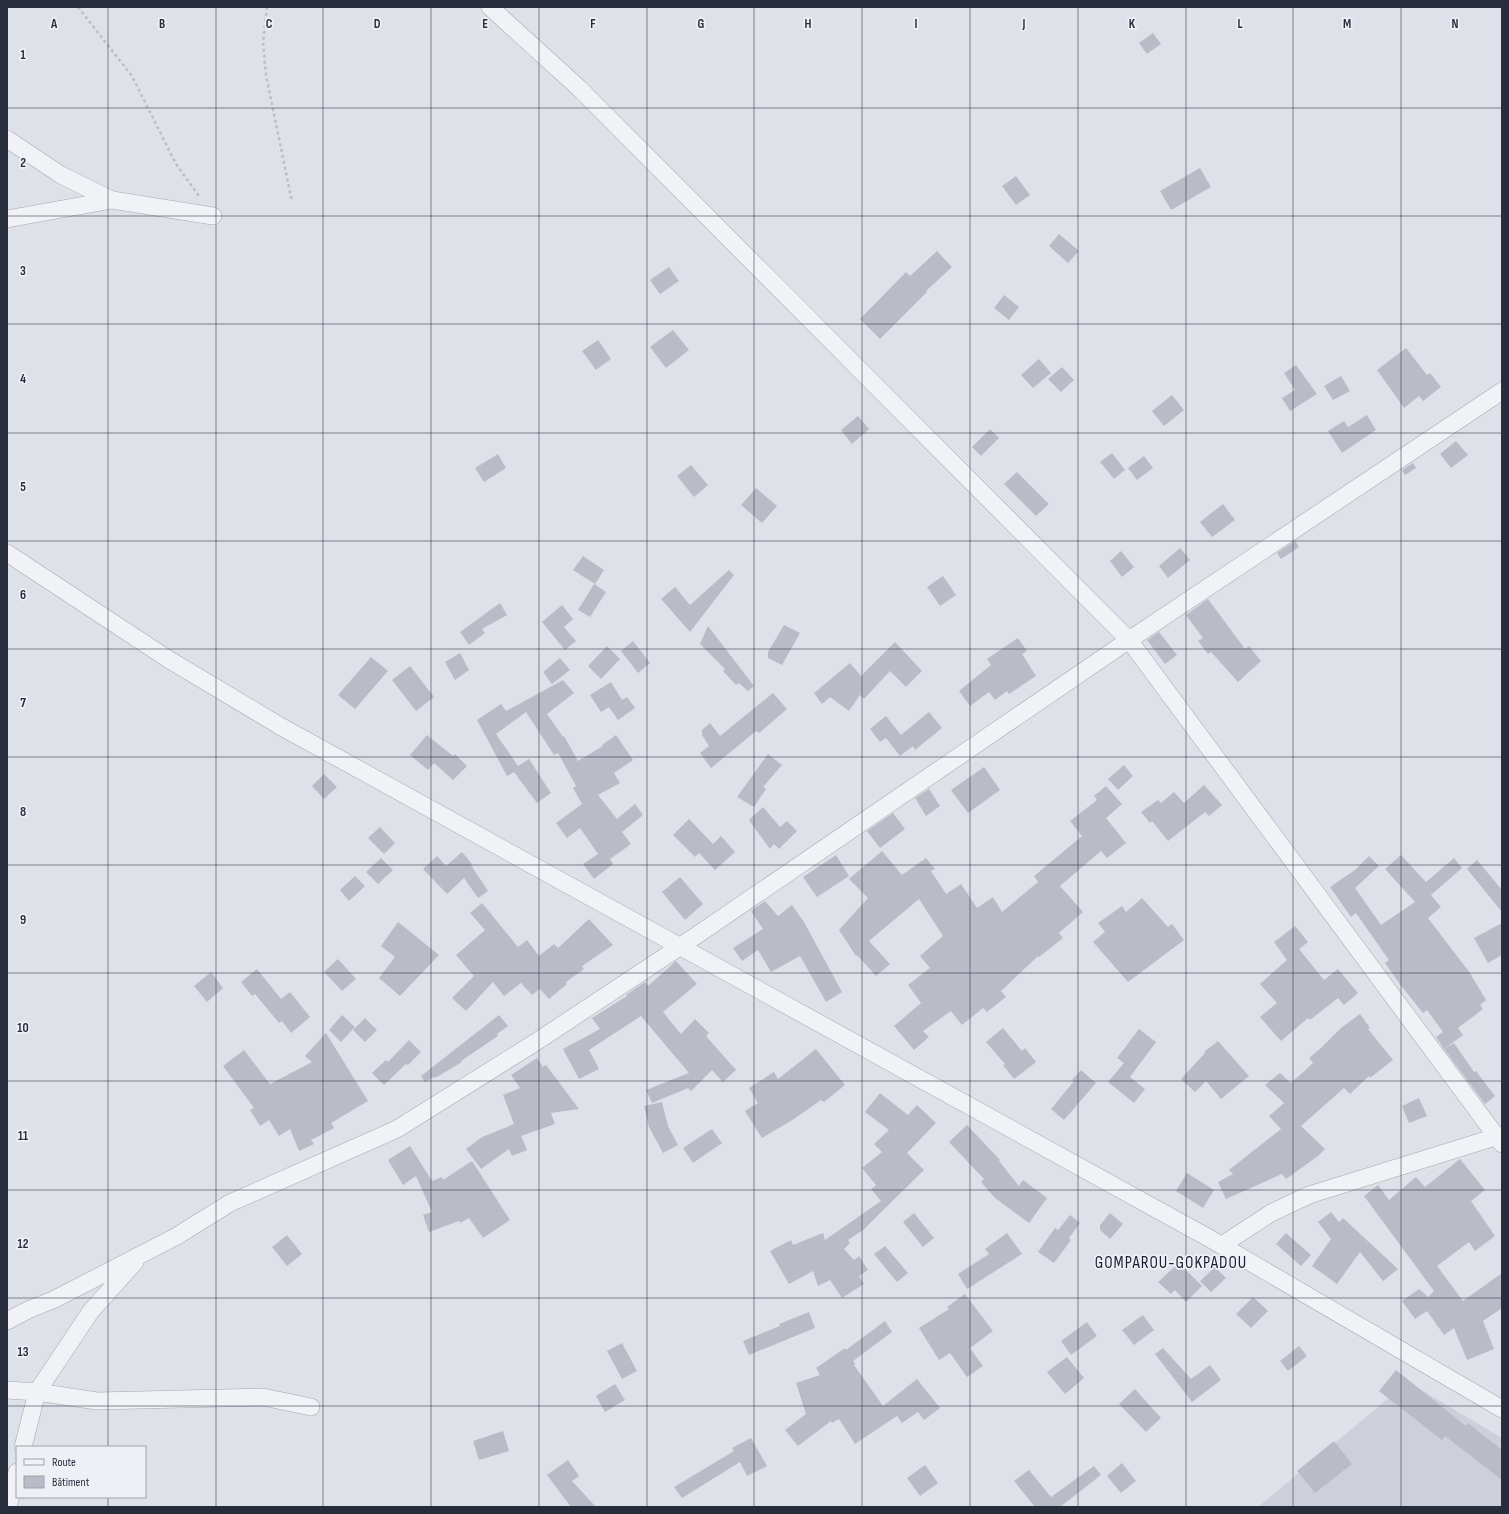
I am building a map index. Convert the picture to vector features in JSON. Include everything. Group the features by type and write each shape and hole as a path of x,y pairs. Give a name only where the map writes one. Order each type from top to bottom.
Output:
{"street":[{"path":"490,7 580,89 1129,640 1500,1139 1310,1195 1271,1213 1222,1245"},
{"path":"7,139 61,175 112,200 213,216"},
{"path":"7,219 112,200"},
{"path":"7,1321 28,1310 55,1299 178,1236 230,1203 397,1129 536,1042 681,946 1129,640 1502,391"},
{"path":"7,553 168,659 280,726 1222,1245 1502,1409"},
{"path":"23,1446 36,1392 91,1311 141,1254"},
{"path":"7,1390 36,1392 97,1401 263,1397 311,1407"},
{"path":"8,1507 16,1476"}],"path":[{"path":"78,7 132,76 176,164 213,216"},
{"path":"267,7 263,42 266,75 292,202"}],"shaded area":[{"path":"1408,1382 1502,1438 1502,1507 1258,1507"}],"building":[{"path":"1153,33 1161,44 1147,54 1139,43"},
{"path":"1200,168 1211,187 1171,210 1160,191"},
{"path":"1016,176 1030,195 1016,205 1002,186"},
{"path":"1059,234 1079,251 1068,263 1049,246"},
{"path":"937,251 952,267 926,291 927,292 880,339 860,319 906,272 910,276"},
{"path":"669,267 679,281 660,294 650,280"},
{"path":"1004,295 1019,307 1009,320 994,308"},
{"path":"673,330 689,350 666,368 650,347"},
{"path":"598,340 611,359 596,370 582,351"},
{"path":"1406,348 1427,375 1430,373 1441,387 1423,401 1419,396 1404,408 1377,370"},
{"path":"1039,359 1051,373 1033,388 1021,375"},
{"path":"1296,365 1317,394 1290,411 1282,398 1295,390 1284,373"},
{"path":"1062,367 1074,380 1061,392 1048,379"},
{"path":"1341,376 1350,391 1333,400 1324,386"},
{"path":"1172,395 1184,410 1164,426 1152,411"},
{"path":"1367,415 1376,430 1342,453 1328,431 1344,421 1348,427"},
{"path":"858,416 869,429 852,444 841,430"},
{"path":"990,429 999,438 981,456 972,447"},
{"path":"1456,441 1468,455 1451,468 1440,454"},
{"path":"1112,453 1125,470 1114,479 1100,462"},
{"path":"498,454 506,468 484,482 475,468"},
{"path":"1144,456 1153,468 1137,480 1128,468"},
{"path":"1413,463 1416,468 1405,475 1402,470"},
{"path":"691,465 708,485 694,497 677,476"},
{"path":"1017,472 1049,504 1036,516 1004,484"},
{"path":"756,488 777,506 762,523 741,505"},
{"path":"1223,504 1235,520 1212,537 1200,522"},
{"path":"1295,541 1299,547 1281,559 1277,553"},
{"path":"1180,548 1190,560 1168,578 1159,566"},
{"path":"1121,551 1134,567 1122,577 1110,561"},
{"path":"583,556 604,570 595,584 573,570"},
{"path":"729,570 734,575 690,632 661,599 675,587 690,605"},
{"path":"943,576 956,595 940,606 927,587"},
{"path":"594,584 606,592 590,617 578,610"},
{"path":"1208,599 1245,649 1249,646 1261,661 1238,682 1211,652 1208,654 1198,641 1203,638 1186,615"},
{"path":"500,603 507,615 482,629 485,633 469,645 460,632"},
{"path":"562,605 573,619 564,627 576,641 565,650 542,622"},
{"path":"784,625 800,633 782,665 768,658 768,652"},
{"path":"708,626 754,686 748,691 739,683 736,685 723,671 725,669 700,644"},
{"path":"1159,632 1177,655 1165,664 1147,640"},
{"path":"1018,638 1027,651 1022,654 1036,676 1009,694 1007,691 995,700 989,692 970,706 959,691 991,665 987,659"},
{"path":"633,641 650,663 638,673 621,651"},
{"path":"895,642 922,671 906,687 890,671 864,699 860,695 849,711 830,697 822,704 814,693 850,663 861,676"},
{"path":"607,646 620,659 601,679 588,666"},
{"path":"460,653 469,670 455,680 445,662"},
{"path":"371,657 388,671 355,709 338,695"},
{"path":"560,658 570,670 552,684 543,672"},
{"path":"410,666 434,697 416,711 392,680"},
{"path":"563,680 574,693 547,714 563,737 564,736 578,761 603,746 602,745 616,735 633,760 614,773 620,783 598,795 617,819 635,804 643,815 622,832 631,844 610,859 613,864 594,879 583,864 598,854 580,828 567,838 556,823 582,804 573,788 576,786 558,753 554,755 526,712 496,734 518,766 529,759 551,793 537,803 514,772 507,776 477,720 501,704 506,711"},
{"path":"611,682 622,700 627,697 635,708 618,720 609,707 601,712 590,695"},
{"path":"773,693 787,709 759,733 756,731 711,768 700,753 709,746 702,735 702,730 710,723 720,736"},
{"path":"929,712 942,728 915,750 913,746 900,756 886,738 880,742 870,729 886,716 901,735"},
{"path":"427,735 453,756 455,754 467,766 453,780 434,763 428,770 410,755"},
{"path":"768,754 782,765 763,787 766,789 754,807 737,797"},
{"path":"1124,765 1133,776 1118,790 1108,779"},
{"path":"984,767 1000,790 968,813 951,790"},
{"path":"324,774 337,787 324,799 312,786"},
{"path":"1204,785 1222,805 1209,816 1205,812 1168,841 1152,821 1150,823 1141,812 1158,800 1161,803 1174,792 1184,803"},
{"path":"1106,786 1122,804 1106,818 1126,843 1107,858 1101,851 1060,886 1083,912 1059,933 1063,938 1039,957 1038,956 1001,991 1006,997 987,1012 983,1008 962,1025 951,1011 923,1031 929,1037 914,1050 894,1026 921,1003 908,985 930,968 920,956 943,936 919,899 869,941 890,964 876,976 857,955 856,956 839,930 868,898 849,879 882,851 902,875 926,858 935,869 931,871 946,894 961,884 977,908 993,897 1002,912 1038,882 1034,876 1082,836 1070,821 1097,800 1094,796"},
{"path":"929,789 940,806 926,816 915,798"},
{"path":"763,807 780,827 787,821 797,831 779,849 774,844 770,849 749,820"},
{"path":"893,813 905,829 880,848 867,831"},
{"path":"689,819 713,844 721,836 735,852 715,870 699,853 695,857 673,835"},
{"path":"380,827 395,843 384,854 368,838"},
{"path":"462,852 472,864 471,865 488,891 478,898 464,878 447,894 423,869 437,856 446,866"},
{"path":"836,855 849,876 817,897 803,877"},
{"path":"1401,855 1426,882 1454,858 1462,868 1431,895 1441,907 1428,918 1470,973 1486,1000 1480,1005 1483,1009 1458,1028 1463,1035 1444,1049 1436,1037 1443,1032 1427,1010 1423,1013 1399,983 1385,963 1389,960 1356,913 1351,917 1330,887 1355,870 1369,856 1379,866 1355,888 1381,925 1415,902 1385,869"},
{"path":"381,858 393,870 378,884 366,872"},
{"path":"1477,860 1502,890 1502,912 1467,869"},
{"path":"355,876 365,886 349,901 340,890"},
{"path":"680,877 703,904 685,920 662,892"},
{"path":"1142,898 1168,927 1172,924 1184,940 1128,982 1093,942 1105,932 1098,923 1122,906 1126,912"},
{"path":"765,901 778,916 792,905 804,922 842,992 826,1002 800,956 771,972 758,950 742,961 733,948 763,929 751,911"},
{"path":"482,903 518,947 527,940 539,956 554,944 558,948 589,919 613,945 582,966 584,969 566,982 567,984 549,999 540,989 532,995 521,983 504,996 493,982 466,1011 452,998 474,976 456,955 485,930 470,913"},
{"path":"398,922 439,955 400,996 379,978 395,957 381,946"},
{"path":"1502,923 1502,955 1488,963 1474,938"},
{"path":"1295,926 1308,942 1299,949 1324,980 1338,969 1358,993 1344,1005 1338,998 1310,1020 1308,1018 1281,1041 1260,1017 1277,1003 1260,984 1287,960 1274,942"},
{"path":"338,959 356,979 342,991 324,972"},
{"path":"676,961 697,984 663,1012 681,1034 695,1019 709,1033 706,1036 736,1070 723,1082 712,1070 691,1091 688,1088 652,1103 646,1090 689,1073 641,1016 589,1050 599,1069 579,1079 563,1049 600,1029 592,1018 627,996 626,995 645,982 648,986"},
{"path":"257,969 281,999 290,992 310,1017 291,1033 282,1021 279,1023 255,994 252,996 241,982"},
{"path":"211,972 223,988 207,1002 194,986"},
{"path":"1360,1014 1370,1028 1368,1029 1393,1060 1370,1078 1369,1076 1350,1094 1344,1088 1301,1126 1325,1149 1318,1156 1286,1179 1282,1174 1226,1199 1218,1182 1233,1174 1229,1170 1281,1129 1269,1116 1284,1103 1265,1085 1280,1073 1291,1083 1313,1063 1309,1058 1341,1028"},
{"path":"342,1015 355,1027 341,1042 329,1030"},
{"path":"499,1015 508,1026 497,1034 498,1036 461,1061 462,1062 435,1078 434,1077 425,1082 421,1076"},
{"path":"365,1018 377,1030 365,1042 353,1030"},
{"path":"1003,1028 1022,1051 1025,1048 1036,1062 1014,1079 1003,1065 1005,1064 986,1042"},
{"path":"1139,1029 1156,1042 1130,1077 1145,1089 1134,1103 1108,1082 1124,1063 1117,1058"},
{"path":"326,1033 368,1101 331,1123 334,1128 311,1140 314,1144 299,1151 290,1129 279,1136 269,1120 260,1126 250,1110 254,1108 223,1066 244,1050 270,1084 312,1062 305,1056"},
{"path":"409,1040 421,1052 384,1085 372,1073 386,1060 388,1062"},
{"path":"1218,1041 1249,1076 1221,1099 1206,1081 1195,1092 1181,1079 1205,1053 1204,1052"},
{"path":"1454,1043 1474,1072 1476,1071 1495,1096 1485,1104 1444,1049"},
{"path":"816,1049 845,1085 824,1102 821,1100 794,1119 762,1138 745,1111 758,1103 749,1088 774,1072 778,1079"},
{"path":"537,1058 543,1067 546,1065 579,1109 551,1113 555,1124 521,1136 527,1150 512,1156 509,1149 481,1169 466,1149 482,1137 514,1124 503,1095 520,1088 511,1075"},
{"path":"1081,1070 1096,1083 1064,1120 1051,1109"},
{"path":"880,1093 908,1115 917,1105 936,1123 907,1153 924,1170 863,1230 848,1240 850,1243 844,1249 854,1260 859,1256 868,1270 859,1276 864,1284 842,1298 830,1280 818,1286 813,1271 789,1284 770,1251 791,1240 793,1245 823,1233 825,1240 881,1201 871,1189 876,1185 862,1168 882,1152 874,1144 889,1130 865,1112"},
{"path":"1419,1098 1427,1116 1409,1123 1402,1106"},
{"path":"662,1102 668,1126 678,1145 663,1153 649,1127 644,1106"},
{"path":"967,1125 1000,1160 999,1161 1019,1186 1023,1180 1047,1198 1029,1223 995,1198 981,1182 984,1179 949,1142"},
{"path":"712,1129 722,1143 693,1163 683,1148"},
{"path":"410,1146 432,1181 442,1177 443,1180 472,1161 510,1220 483,1238 469,1218 460,1223 459,1221 429,1232 423,1215 432,1212 416,1176 403,1185 388,1160"},
{"path":"1460,1159 1485,1190 1471,1201 1495,1236 1475,1251 1469,1242 1437,1266 1463,1301 1502,1273 1502,1308 1483,1321 1494,1349 1467,1360 1454,1328 1444,1335 1427,1311 1415,1319 1402,1301 1419,1289 1428,1297 1434,1291 1364,1196 1378,1185 1389,1200 1416,1177 1425,1187"},
{"path":"1187,1173 1214,1190 1203,1208 1176,1191"},
{"path":"1331,1212 1339,1222 1343,1218 1398,1269 1383,1281 1360,1252 1337,1284 1312,1266 1331,1239 1318,1222"},
{"path":"914,1213 934,1238 923,1247 903,1222"},
{"path":"1110,1213 1123,1224 1110,1239 1100,1230 1100,1225"},
{"path":"1070,1215 1080,1223 1069,1238 1071,1240 1054,1263 1038,1252 1055,1228 1058,1230"},
{"path":"1007,1233 1022,1254 967,1289 958,1274 989,1254 985,1249"},
{"path":"1286,1233 1311,1255 1301,1266 1276,1244"},
{"path":"287,1235 302,1254 287,1266 272,1247"},
{"path":"885,1246 908,1273 897,1282 874,1254"},
{"path":"1179,1263 1202,1286 1186,1302 1175,1290 1171,1294 1158,1282"},
{"path":"1215,1267 1226,1278 1211,1292 1200,1281"},
{"path":"965,1294 993,1331 970,1348 983,1366 967,1377 950,1353 939,1360 919,1328 949,1309 947,1307"},
{"path":"1253,1297 1268,1311 1251,1328 1236,1314"},
{"path":"809,1312 815,1328 749,1355 743,1341"},
{"path":"1143,1315 1154,1330 1134,1345 1122,1330"},
{"path":"885,1321 892,1332 853,1361 855,1364 854,1365 883,1406 917,1379 940,1408 924,1420 918,1412 902,1423 897,1416 855,1444 839,1419 832,1423 831,1421 798,1446 785,1430 806,1414 796,1383 820,1375 816,1368 845,1348 846,1350"},
{"path":"1087,1322 1097,1336 1071,1355 1061,1341"},
{"path":"622,1343 637,1371 622,1379 607,1351"},
{"path":"1299,1346 1307,1356 1288,1371 1280,1361"},
{"path":"1163,1348 1191,1379 1210,1365 1221,1380 1192,1402 1155,1354"},
{"path":"1067,1357 1084,1378 1065,1394 1047,1372"},
{"path":"1396,1370 1466,1426 1468,1423 1502,1450 1502,1480 1445,1436 1442,1440 1379,1391"},
{"path":"615,1384 625,1400 605,1412 596,1396"},
{"path":"1135,1389 1161,1418 1146,1432 1119,1404"},
{"path":"503,1431 509,1451 479,1460 473,1441"},
{"path":"751,1438 767,1466 747,1476 740,1462 682,1498 674,1487 734,1451 732,1448"},
{"path":"1334,1441 1352,1464 1315,1493 1297,1471"},
{"path":"568,1460 579,1476 572,1481 596,1507 571,1507 547,1475"},
{"path":"1122,1463 1136,1481 1121,1493 1107,1476"},
{"path":"925,1465 938,1483 920,1496 907,1478"},
{"path":"1094,1466 1101,1475 1060,1507 1035,1507 1014,1481 1029,1470 1051,1497"}],"district":[{"name":"GOMPAROU-GOKPADOU","path":"1171,1263"}]}
